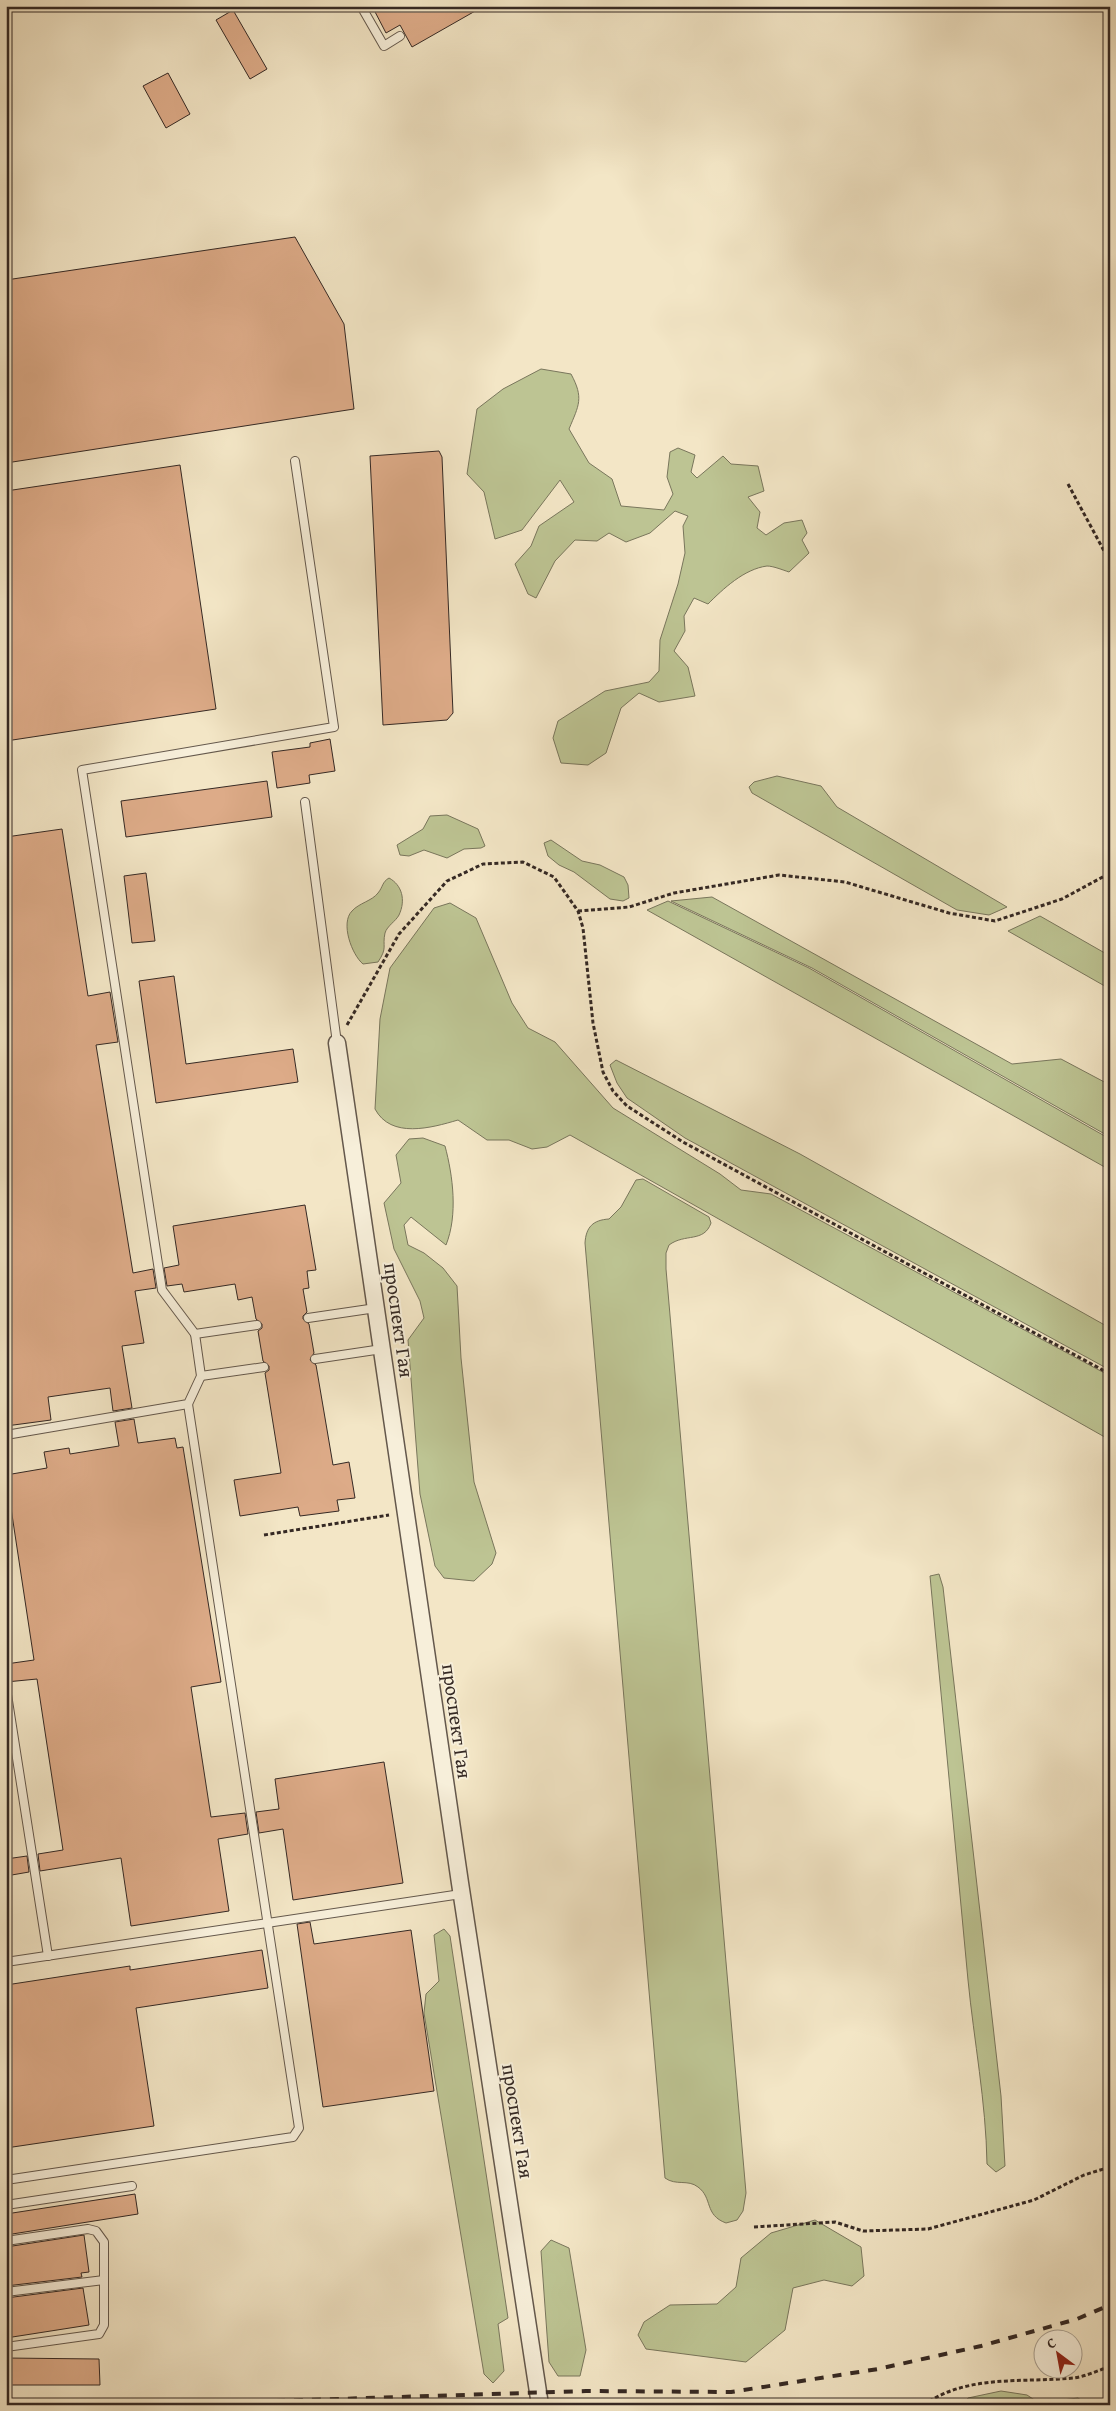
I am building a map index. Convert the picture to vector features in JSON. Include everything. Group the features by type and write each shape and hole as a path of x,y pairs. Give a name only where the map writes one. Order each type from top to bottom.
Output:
{"street":[{"name":"проспект Гая","path":"337,1043 461,1894 540,2405"}],"lane":[{"path":"361,6 384,46 400,36"},
{"path":"6,2180 293,2137 299,2128 188,1404 201,1376 195,1334 162,1290 82,770 334,727 296,461"},
{"path":"305,802 337,1043"},
{"path":"308,1318 376,1308"},
{"path":"195,1334 257,1325"},
{"path":"315,1359 382,1349"},
{"path":"201,1376 264,1367"},
{"path":"6,1435 188,1404"},
{"path":"6,1688 48,1956"},
{"path":"6,1962 461,1894"},
{"path":"6,2205 132,2186"},
{"path":"6,2241 88,2229 96,2231 104,2242 104,2324 99,2334 6,2347"},
{"path":"6,2292 104,2280"}],"path":[{"path":"1068,484 1110,562"},
{"path":"337,1043 399,934 447,881 483,864 523,862 554,877 578,911 583,928 593,1023 603,1072 613,1090 627,1106 683,1142 1110,1374"},
{"path":"578,911 629,907 674,892 779,875 845,882 949,913 995,921 1062,899 1110,873"},
{"path":"264,1535 406,1513"},
{"path":"754,2226 836,2222 863,2231 928,2229 1034,2200 1084,2175 1110,2167"},
{"path":"924,2405 959,2388 1013,2380 1075,2378 1110,2367"}],"green space":[{"path":"541,369 571,374 578,389 579,401 569,429 589,463 612,479 621,506 664,510 673,494 667,477 670,452 678,448 695,455 691,472 697,478 723,456 731,464 758,466 764,491 748,497 760,512 757,528 766,535 784,523 802,520 807,533 802,540 809,553 789,572 769,566 758,568 734,580 708,604 694,598 684,616 685,631 674,651 688,667 695,696 659,702 639,693 621,708 606,753 588,765 561,763 553,738 558,721 605,691 649,682 659,671 660,640 678,584 685,553 683,526 688,516 675,511 650,533 626,542 609,533 597,541 575,540 555,561 536,598 528,594 515,564 531,546 539,526 574,502 560,480 522,530 495,539 484,492 467,474 477,409 503,389"},
{"path":"777,776 821,786 837,807 1007,907 989,915 957,910 752,793 749,787 754,782"},
{"path":"447,815 478,829 485,846 464,849 447,858 424,850 409,856 400,855 397,845 423,829 430,816"},
{"path":"551,840 582,861 600,865 624,877 628,885 629,898 623,901 610,899 574,872 559,865 548,856 544,843"},
{"path":"389,878 397,885 402,894 401,909 398,917 386,930 384,950 378,962 363,964 355,954 349,939 347,923 349,916 355,908 375,896"},
{"path":"712,897 1012,1064 1061,1059 1110,1085 1110,1137 812,968 671,901"},
{"path":"668,901 809,968 1110,1139 1110,1170 647,910"},
{"path":"450,903 476,918 512,1003 528,1028 555,1042 613,1108 720,1174 741,1190 771,1194 1110,1376 1110,1440 570,1135 547,1147 532,1149 509,1140 487,1140 458,1120 436,1126 412,1129 401,1128 382,1118 375,1109 380,1019 390,968 434,908"},
{"path":"1040,916 1110,956 1110,989 1008,931"},
{"path":"616,1060 800,1154 1110,1328 1110,1370 685,1138 627,1098 617,1083 610,1065"},
{"path":"423,1138 445,1146 453,1196 450,1233 446,1245 411,1217 404,1225 408,1245 424,1253 443,1268 457,1286 461,1358 474,1482 496,1553 492,1564 474,1581 444,1578 435,1566 420,1494 408,1340 424,1318 420,1301 394,1249 384,1203 401,1183 396,1155 409,1139"},
{"path":"643,1179 709,1217 711,1223 708,1229 699,1236 681,1239 669,1245 666,1253 666,1269 746,2193 743,2211 737,2220 726,2223 714,2216 706,2196 698,2187 690,2183 673,2182 665,2178 585,1243 591,1225 609,1219 621,1207 636,1180"},
{"path":"939,1574 943,1587 1001,2096 1005,2166 996,2172 987,2164 982,2095 970,2003 930,1576"},
{"path":"444,1929 450,1936 508,2318 498,2324 504,2371 493,2383 484,2374 424,2013 426,1994 439,1981 434,1935"},
{"path":"815,2220 861,2247 864,2276 852,2286 824,2280 793,2288 785,2330 746,2362 646,2349 638,2335 644,2322 670,2305 717,2304 736,2287 741,2258 771,2233"},
{"path":"551,2240 569,2248 586,2350 580,2376 558,2376 549,2362 541,2251"},
{"path":"1001,2391 1027,2395 1039,2403 1078,2398 1088,2405 963,2405 968,2398"}],"building":[{"path":"372,6 484,6 412,47 400,25 386,33"},
{"path":"233,10 267,69 250,79 216,20"},
{"path":"168,73 190,114 166,128 143,86"},
{"path":"295,237 344,324 354,409 6,463 6,298 8,297 6,280"},
{"path":"439,451 442,457 453,713 447,720 383,725 370,456"},
{"path":"180,465 216,709 6,741 6,491"},
{"path":"330,739 335,771 309,775 310,783 277,788 272,752 310,747 310,743"},
{"path":"267,781 272,817 126,837 121,801"},
{"path":"62,829 88,996 110,992 118,1042 96,1045 133,1273 153,1269 156,1288 135,1291 144,1343 122,1346 132,1408 113,1411 110,1388 48,1397 51,1420 6,1426 6,837"},
{"path":"146,873 155,941 132,943 124,876"},
{"path":"174,976 186,1064 293,1049 298,1082 156,1103 139,981"},
{"path":"305,1205 316,1270 307,1271 309,1288 303,1289 307,1312 303,1319 309,1324 314,1353 310,1360 316,1365 333,1465 349,1462 355,1498 337,1500 339,1511 300,1516 298,1507 240,1516 234,1480 281,1473 265,1373 269,1370 269,1366 263,1361 258,1331 262,1328 262,1324 256,1319 252,1297 238,1300 235,1284 184,1292 182,1284 167,1286 164,1268 179,1265 173,1226"},
{"path":"134,1419 138,1443 175,1438 177,1448 183,1447 221,1682 191,1687 211,1817 245,1813 248,1834 218,1839 229,1911 131,1926 121,1858 40,1871 38,1854 63,1850 37,1679 6,1682 6,1664 34,1660 6,1475 47,1468 44,1452 69,1448 70,1454 119,1446 115,1422"},
{"path":"384,1762 403,1883 293,1900 283,1829 259,1833 256,1812 279,1809 275,1779"},
{"path":"27,1856 29,1872 6,1876 6,1859"},
{"path":"310,1922 314,1944 411,1930 434,2091 323,2107 297,1924"},
{"path":"262,1950 268,1988 136,2008 154,2126 6,2148 6,1985 130,1966 130,1970"},
{"path":"135,2194 138,2214 6,2235 6,2214"},
{"path":"84,2235 89,2272 81,2273 82,2277 6,2286 6,2247"},
{"path":"83,2288 89,2325 6,2338 6,2298"},
{"path":"6,2358 99,2359 100,2385 6,2385"}],"railway":[{"path":"150,2405 586,2391 731,2392 878,2369 981,2346 1077,2319 1110,2305"}]}
